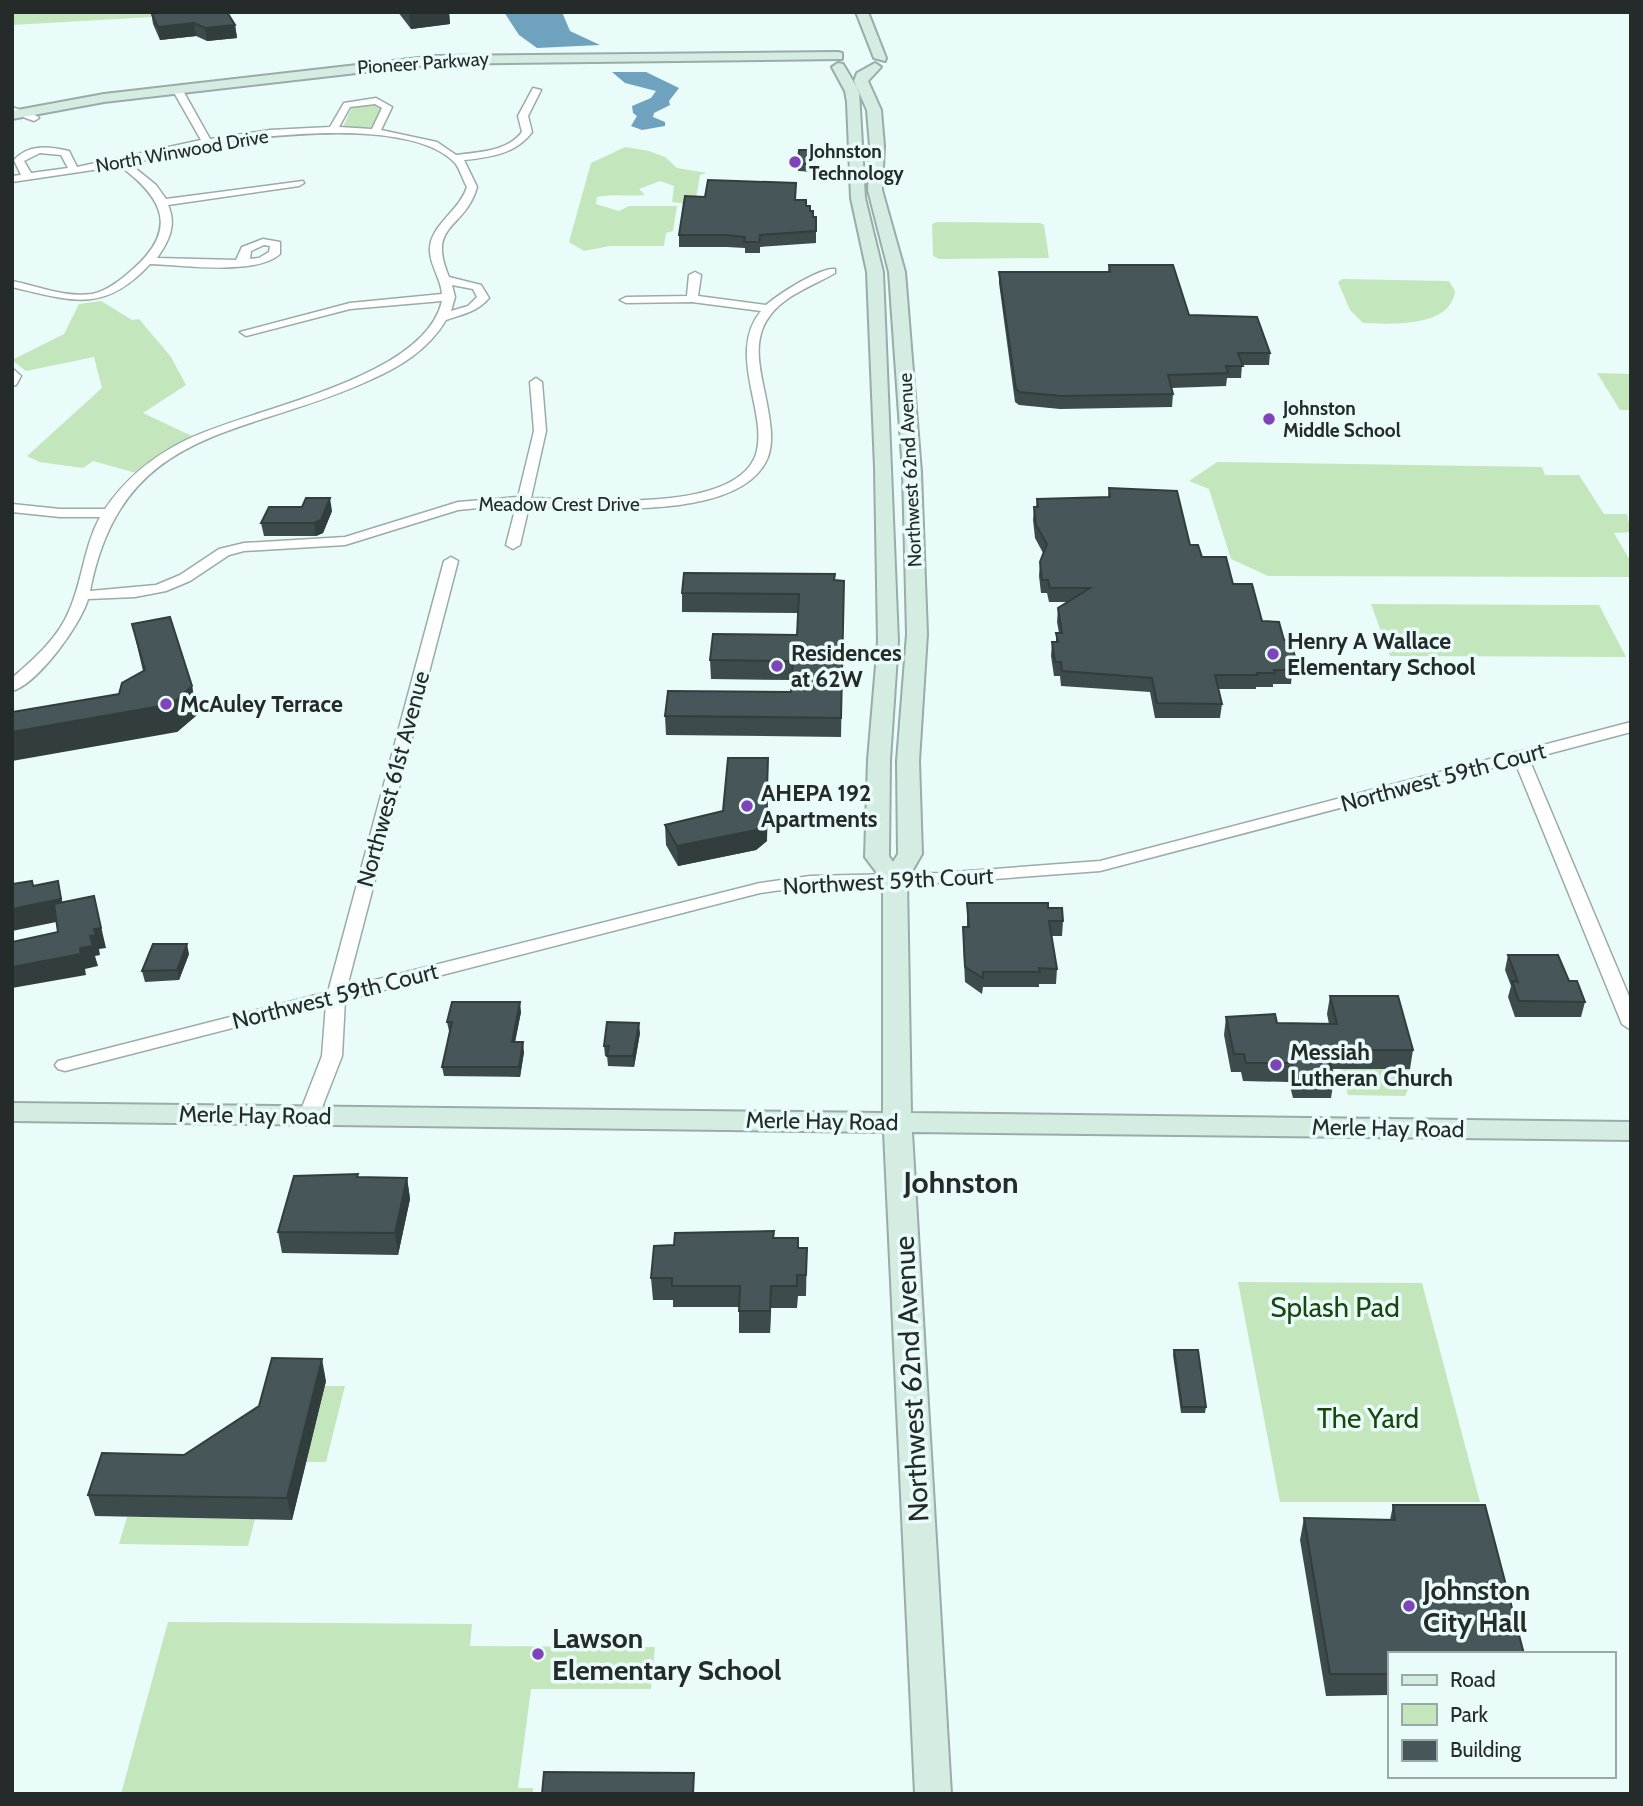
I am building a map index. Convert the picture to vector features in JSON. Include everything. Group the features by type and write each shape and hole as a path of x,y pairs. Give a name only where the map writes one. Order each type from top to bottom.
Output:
{"street":[{"path":"848,12 855,31"},
{"name":"Northwest 62nd Avenue","path":"862,12 854,58 852,91 858,198 875,272 888,641 879,760 877,856 895,880"},
{"name":"Northwest 62nd Avenue","path":"854,58 874,110 875,190 897,272 912,472 917,634 908,761 910,855 895,880 897,1122 933,1794"},
{"name":"Pioneer Parkway","path":"14,116 86,101 464,65 854,58"},
{"path":"456,158 498,150 522,140 527,132 523,116 536,90"},
{"path":"179,93 207,142"},
{"name":"Pioneer Parkway","path":"14,116 34,118 179,93"},
{"path":"333,130 347,105 376,101 387,107 375,132"},
{"name":"North Winwood Drive","path":"12,179 123,163 207,142 333,130 375,132 420,140 456,158"},
{"path":"27,176 19,160 25,154 39,150 65,153 74,170"},
{"path":"12,686 52,648 76,613 88,565 107,513 134,481 185,446 229,425 332,392 375,374 411,352 442,317 449,298 447,280 437,260 436,244 444,229 467,204 472,187 467,170 456,158"},
{"path":"12,284 70,297 94,297 106,294 148,261 165,236 169,223 164,202 141,175 123,163"},
{"path":"164,202 299,183"},
{"path":"148,261 239,263"},
{"path":"692,299 695,275"},
{"path":"442,317 472,308 483,299 477,287 447,280"},
{"name":"Meadow Crest Drive","path":"82,595 135,593 162,587 185,578 220,554 249,545 302,545 347,540 449,507 524,500 666,503 713,492 748,474 757,466 765,449 753,338 758,323 769,309 800,286"},
{"path":"246,332 350,306 449,298"},
{"path":"626,300 692,299 769,309"},
{"path":"12,372 15,376 12,382"},
{"path":"513,545 540,431 536,382"},
{"path":"12,508 60,513 107,513"},
{"name":"Northwest 61st Avenue","path":"309,1115 332,1056 336,996 451,561"},
{"name":"Northwest 59th Court","path":"65,1065 760,888 810,881 895,880 1100,866 1631,727"},
{"path":"1520,756 1631,1024"},
{"name":"Merle Hay Road","path":"12,1112 1631,1130"}],"green space":[{"path":"12,12 241,12 12,25"},
{"path":"372,102 383,106 373,127 343,127 352,107"},
{"path":"625,147 665,157 677,168 707,173 700,175 695,205 672,202 674,186 660,181 639,189 645,195 597,197 596,204 619,211 629,206 677,206 673,231 666,233 664,246 610,246 584,251 569,242 591,163"},
{"path":"1040,223 1044,225 1049,258 939,259 933,256 932,224"},
{"path":"1342,279 1449,281 1455,291 1451,303 1443,312 1432,318 1403,323 1363,323 1350,310 1338,282"},
{"path":"101,301 132,320 139,319 171,357 186,385 143,413 194,437 136,473 93,461 83,468 39,462 27,456 102,388 94,357 26,371 12,360 64,334 79,304"},
{"path":"1597,373 1631,374 1631,410 1620,410"},
{"path":"1217,462 1542,467 1545,475 1579,475 1604,514 1627,514 1631,532 1614,533 1631,562 1631,577 1268,576 1231,559 1209,489 1189,481"},
{"path":"1371,604 1599,605 1626,657 1390,656"},
{"path":"1341,1069 1410,1069 1412,1081 1405,1096 1348,1095"},
{"name":"The Yard","path":"1238,1282 1422,1283 1480,1502 1280,1502"},
{"path":"325,1386 345,1386 326,1462 306,1462"},
{"path":"127,1517 255,1519 248,1546 119,1544"},
{"path":"168,1622 472,1624 470,1646 655,1647 651,1689 531,1689 518,1788 533,1788 533,1794 121,1794"}],"water":[{"path":"504,12 562,12 570,31 600,45 537,48 519,35"},
{"path":"612,72 646,72 679,88 669,101 670,105 654,113 653,117 665,122 665,126 642,130 631,126 637,116 633,113 632,106 651,98 656,91 625,83"}],"building":[{"path":"151,12 227,12 235,25 205,28 194,23 158,27"},
{"path":"799,150 815,150 814,164 798,164"},
{"path":"708,180 796,183 795,200 806,200 806,206 810,206 813,217 816,217 816,231 760,235 759,242 744,242 745,237 727,235 679,235 685,196 705,197"},
{"name":"Johnston Middle School","path":"1109,265 1173,265 1189,315 1257,317 1270,353 1238,353 1243,366 1226,366 1228,373 1168,375 1173,394 1061,396 1019,392 1016,389 999,272 1110,272"},
{"name":"Henry A Wallace Elementary School","path":"1109,488 1177,491 1190,545 1198,545 1202,557 1226,557 1233,584 1252,584 1262,621 1279,622 1284,640 1290,640 1296,660 1290,660 1293,670 1274,670 1275,673 1257,673 1258,675 1215,675 1222,704 1157,703 1152,678 1062,671 1061,662 1055,662 1052,642 1058,642 1056,633 1062,633 1058,608 1090,588 1050,588 1048,580 1042,580 1040,562 1047,544 1036,525 1034,507 1038,507 1037,499 1110,497"},
{"path":"306,498 330,498 321,520 314,523 261,523 269,507 302,507"},
{"path":"684,573 835,574 834,580 844,581 841,718 665,716 668,691 791,692 793,661 710,660 713,634 797,635 799,594 682,593"},
{"path":"170,617 192,686 172,704 12,732 12,712 119,694 122,683 145,670 132,624"},
{"path":"728,758 768,758 766,821 756,830 677,846 665,825 723,811"},
{"path":"32,881 33,886 58,881 61,899 12,909 12,884"},
{"path":"94,896 101,928 94,929 96,935 90,936 93,946 80,948 81,954 12,967 12,942 58,932 54,904"},
{"path":"967,903 1048,903 1048,908 1062,908 1063,921 1049,921 1057,969 1039,968 1040,972 983,972 983,978 965,967 963,927 969,927"},
{"path":"153,944 187,944 177,970 142,971"},
{"path":"1508,955 1558,955 1569,981 1577,981 1585,1002 1519,1001 1512,981 1518,982"},
{"path":"1330,996 1398,996 1413,1050 1327,1050 1334,1079 1296,1079 1292,1063 1246,1063 1244,1054 1234,1054 1226,1017 1275,1014 1277,1023 1337,1024"},
{"path":"452,1002 520,1002 512,1042 523,1042 519,1067 442,1067 452,1022 447,1022"},
{"path":"607,1022 639,1023 633,1056 607,1056 609,1046 604,1046"},
{"path":"358,1174 357,1177 407,1178 395,1233 278,1232 294,1176"},
{"path":"774,1231 773,1238 798,1238 798,1248 807,1248 806,1275 797,1275 797,1286 771,1286 770,1311 739,1311 740,1286 672,1286 672,1278 651,1278 654,1246 674,1245 675,1233"},
{"path":"1174,1350 1198,1350 1206,1407 1182,1407"},
{"path":"272,1358 322,1359 287,1498 88,1495 102,1453 184,1455 259,1406"},
{"path":"1393,1505 1485,1505 1523,1652 1388,1652 1388,1674 1330,1674 1304,1518 1395,1520"},
{"path":"544,1772 694,1773 693,1794 542,1794"}],"place":[{"name":"Johnston Technology","path":"795,162"},
{"name":"Johnston Middle School","path":"1269,419"},
{"name":"Henry A Wallace Elementary School","path":"1273,654"},
{"name":"Residences at 62W","path":"777,666"},
{"name":"McAuley Terrace","path":"166,704"},
{"name":"AHEPA 192 Apartments","path":"747,806"},
{"name":"Messiah Lutheran Church","path":"1276,1065"},
{"name":"Johnston City Hall","path":"1409,1606"},
{"name":"Lawson Elementary School","path":"538,1654"}],"district":[{"name":"Johnston","path":"961,1182"}],"park label":[{"name":"Splash Pad","path":"1335,1307"}]}
